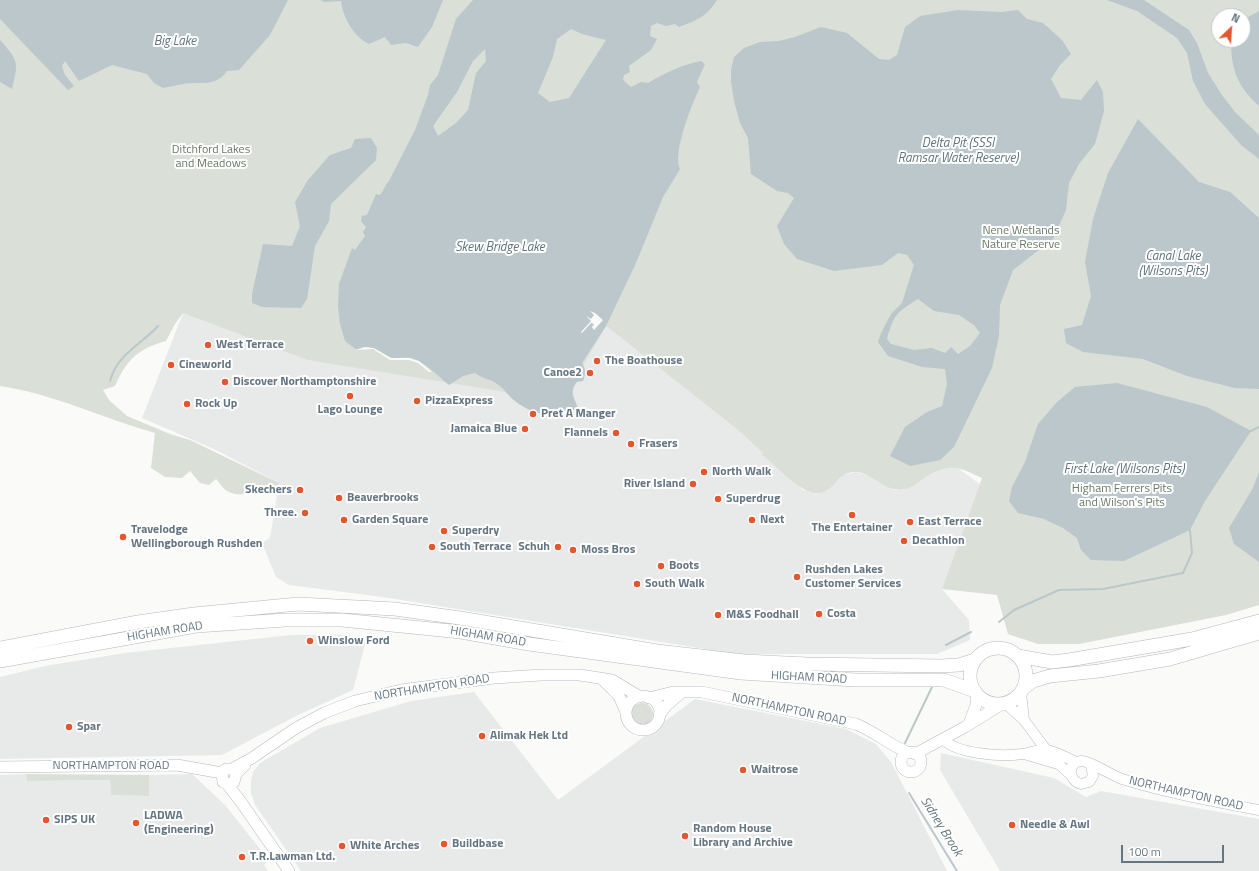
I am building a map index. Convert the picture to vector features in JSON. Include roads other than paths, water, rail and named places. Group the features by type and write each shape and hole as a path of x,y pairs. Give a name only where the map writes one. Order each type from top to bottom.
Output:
{"highway":[{"name":"HIGHAM ROAD","path":"0,648 194,614 298,604 395,609 460,618 657,651 744,662 942,666 959,665 975,660"},
{"name":"HIGHAM ROAD","path":"0,661 196,626 285,620 342,620 461,632 529,644 741,674 855,680 944,680 976,693"},
{"path":"1259,621 1192,639 1052,662 1018,656 1006,649 999,648 985,651 975,660 970,675 976,693 988,702 1003,704 1011,701 1033,681 1050,676 1100,671 1170,659 1259,633"},
{"path":"1018,656 1022,661 1026,674 1023,690"}],"main road":[{"name":"NORTHAMPTON ROAD","path":"0,767 177,765 201,768 230,777 252,758 296,728 324,713 355,701 384,693 449,683 540,674 580,675 618,682 644,697 673,692 702,692 838,720 870,730 912,757 938,742"},
{"path":"602,679 619,696 630,724 640,730 648,730 654,726 659,715 667,705 682,693"},
{"path":"1023,690 1024,720"},
{"path":"969,724 976,705 976,693"},
{"path":"626,712 631,701 644,697 656,703 659,715"},
{"path":"938,742 967,750 997,754 1022,754 1047,750 1077,762 1085,761 1091,765 1094,772 1089,782 1081,784 1075,782 1071,775 1058,764 1047,750 1030,731 1024,720 1003,704 938,742"},
{"path":"1022,754 1058,764"},
{"path":"1071,775 1072,767 1077,762"},
{"name":"NORTHAMPTON ROAD","path":"1091,765 1114,776 1169,791 1259,810"},
{"name":"NORTHAMPTON ROAD","path":"1092,778 1114,776"},
{"path":"230,777 241,802 289,871"}],"water":[{"name":"Big Lake","path":"0,0 288,0 270,35 239,70 227,71 217,80 207,83 189,83 163,88 154,83 147,74 112,65 79,81 65,61 62,66 65,75 74,86 68,90 0,19"},
{"path":"321,0 443,0 432,27 418,47 406,43 391,45 385,37 369,44 359,37 350,26 344,14 341,1 324,2"},
{"name":"Skew Bridge Lake","path":"473,0 717,0 705,14 686,25 679,27 675,24 666,26 657,23 651,26 650,36 657,39 651,50 629,66 630,72 624,75 623,80 631,87 641,82 648,83 680,67 701,61 705,64 697,82 700,87 684,128 678,162 680,169 663,197 636,263 606,326 582,363 585,372 583,381 577,382 573,389 574,398 578,408 571,412 554,415 545,414 521,406 494,382 475,373 463,376 449,385 431,370 411,358 389,357 370,348 357,350 345,341 340,324 338,307 339,284 352,248 355,250 365,236 363,232 366,227 361,221 362,216 367,215 376,194 380,195 389,181 415,130 428,95 430,85 438,75 456,19","holes":["571,29 582,34 606,40 569,98 550,102 538,93 553,57 557,39","485,49 486,61 476,73 468,110 456,123 438,136 433,126 457,92 473,61"]},
{"path":"1107,0 1144,0 1189,30 1197,43 1208,73 1222,95 1235,112 1259,135 1259,159 1241,145 1205,104 1193,81 1187,53 1177,38 1137,11"},
{"name":"Delta Pit (SSSI Ramsar Water Reserve)","path":"958,10 1001,12 1018,10 1027,19 1043,23 1062,40 1071,54 1060,65 1051,79 1061,98 1081,100 1097,80 1103,92 1104,111 1095,144 1079,164 1069,183 1066,210 1053,239 1013,270 1000,305 999,336 992,368 954,447 940,460 910,466 890,456 905,427 927,412 942,406 947,384 945,369 922,367 888,356 878,342 891,314 902,303 914,265 907,255 898,253 882,265 834,271 797,259 784,244 777,226 794,198 788,193 777,191 751,174 748,138 740,123 734,101 731,70 734,57 744,48 760,42 779,41 795,37 821,27 847,33 879,59 889,60 897,55 905,27 920,16","holes":["918,299 934,311 959,315 974,325 980,333 970,346 958,354 951,347 945,353 932,348 914,350 891,344 887,339 894,319 900,311"]},
{"path":"1259,11 1259,106 1251,99 1240,84 1234,68 1231,50 1231,48 1251,48 1251,16"},
{"path":"0,40 14,57 16,73 12,89 0,82"},
{"name":"Canal Lake (Wilsons Pits)","path":"1138,119 1199,182 1230,192 1259,218 1259,389 1235,388 1187,376 1143,359 1083,352 1066,343 1064,329 1082,325 1091,296 1085,262 1093,219 1108,173"},
{"path":"371,138 377,148 376,160 331,204 329,221 315,246 307,299 301,308 262,307 252,303 252,294 263,244 292,246 300,226 295,202 308,180 330,155 351,148 355,139"},
{"name":"First Lake (Wilsons Pits)","path":"1117,383 1207,407 1251,431 1205,501 1190,530 1124,561 1091,560 1081,550 1077,538 1063,528 1044,519 1018,513 1009,501 1012,487 1025,462 1038,424 1057,402 1075,387"},
{"path":"1259,472 1259,562 1234,544 1229,528 1253,488"}],"waterway":[{"path":"110,381 118,364 130,350 158,326"},
{"path":"1251,431 1259,427"},
{"path":"999,622 1014,610 1059,590 1103,589 1183,573 1192,553 1190,530"},
{"path":"946,645 971,632"},
{"path":"905,743 932,687"},
{"name":"Sidney Brook","path":"909,793 957,871"}],"place":[{"name":"West Terrace","path":"208,345"},
{"name":"The Boathouse","path":"597,361"},
{"name":"Cineworld","path":"171,365"},
{"name":"Canoe2","path":"590,373"},
{"name":"Discover Northamptonshire","path":"225,382"},
{"name":"Lago Lounge","path":"350,396"},
{"name":"PizzaExpress","path":"417,401"},
{"name":"Rock Up","path":"187,404"},
{"name":"Pret A Manger","path":"533,414"},
{"name":"Jamaica Blue","path":"525,429"},
{"name":"Flannels","path":"616,433"},
{"name":"Frasers","path":"631,444"},
{"name":"North Walk","path":"704,472"},
{"name":"River Island","path":"693,484"},
{"name":"Skechers","path":"300,490"},
{"name":"Beaverbrooks","path":"339,498"},
{"name":"Superdrug","path":"718,499"},
{"name":"Three.","path":"305,513"},
{"name":"The Entertainer","path":"852,515"},
{"name":"Garden Square","path":"344,520"},
{"name":"Next","path":"752,520"},
{"name":"East Terrace","path":"910,522"},
{"name":"Superdry","path":"444,531"},
{"name":"Travelodge Wellingborough Rushden","path":"123,537"},
{"name":"Decathlon","path":"904,541"},
{"name":"South Terrace","path":"432,547"},
{"name":"Schuh","path":"558,547"},
{"name":"Moss Bros","path":"573,550"},
{"name":"Boots","path":"661,566"},
{"name":"Rushden Lakes Customer Services","path":"797,577"},
{"name":"South Walk","path":"637,584"},
{"name":"Costa","path":"819,614"},
{"name":"M&S Foodhall","path":"718,615"},
{"name":"Winslow Ford","path":"310,641"},
{"name":"Spar","path":"69,727"},
{"name":"Alimak Hek Ltd","path":"482,736"},
{"name":"Waitrose","path":"743,770"},
{"name":"SIPS UK","path":"46,820"},
{"name":"LADWA (Engineering)","path":"136,823"},
{"name":"Needle & Awl","path":"1012,825"},
{"name":"Random House Library and Archive","path":"685,836"},
{"name":"Buildbase","path":"444,844"},
{"name":"White Arches","path":"342,846"},
{"name":"T.R.Lawman Ltd.","path":"242,857"}],"park label":[{"name":"Ditchford Lakes and Meadows","path":"211,157"},
{"name":"Nene Wetlands Nature Reserve","path":"1021,238"},
{"name":"Higham Ferrers Pits and Wilson's Pits","path":"1122,496"}]}
